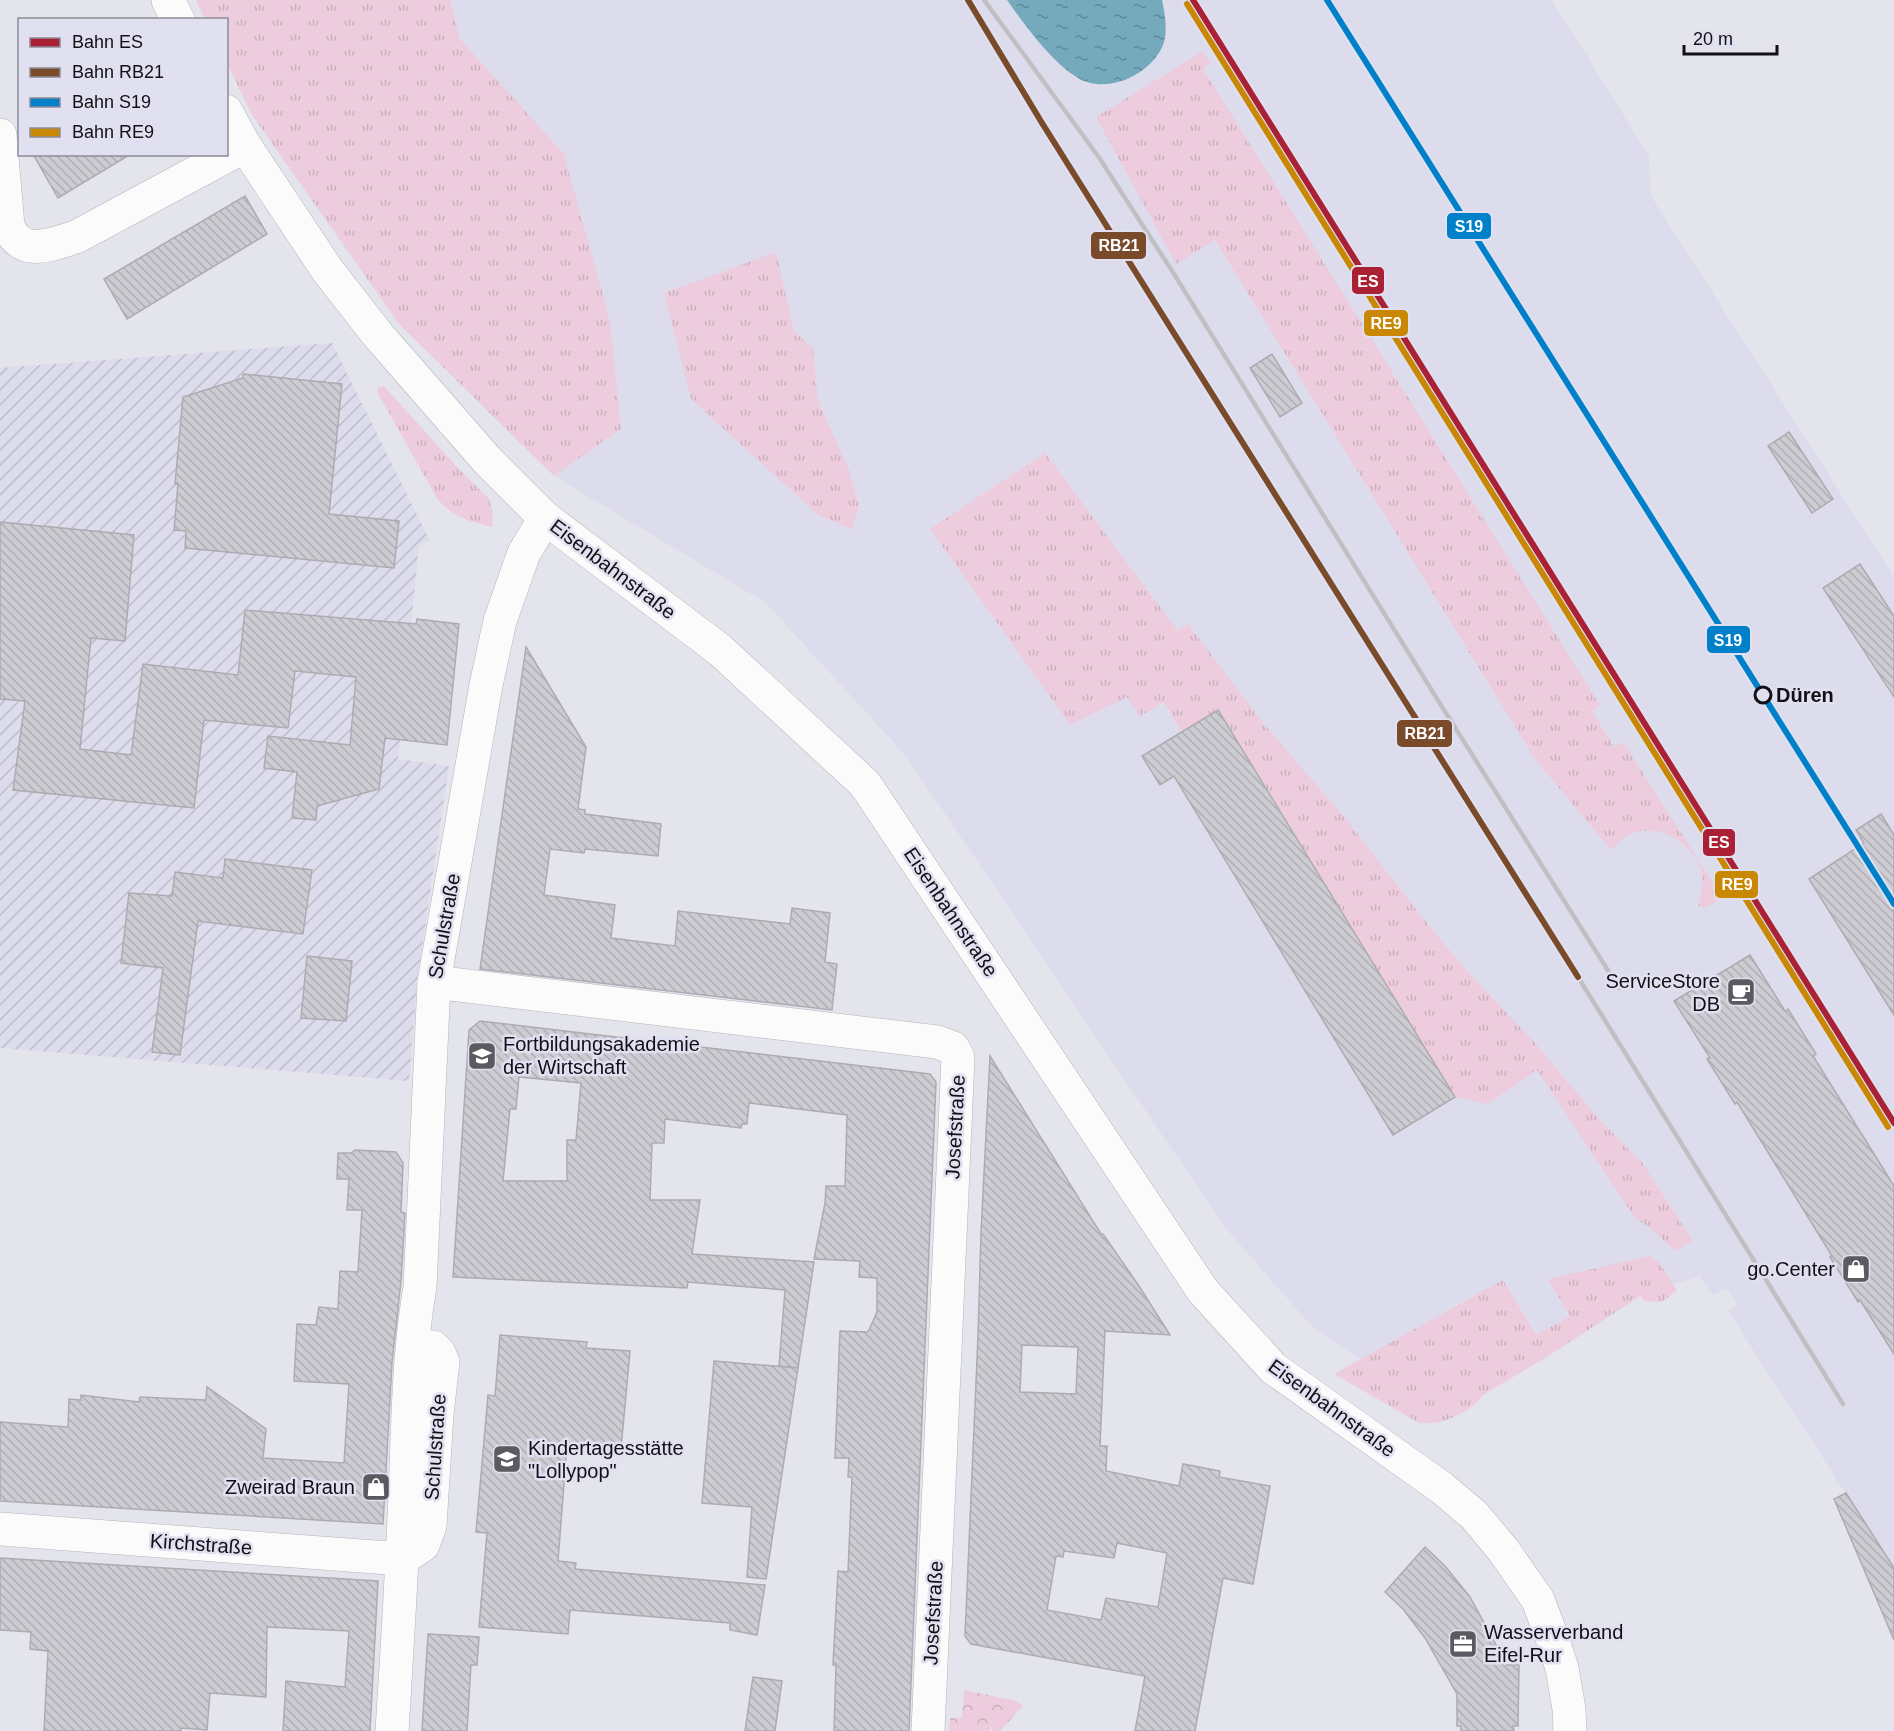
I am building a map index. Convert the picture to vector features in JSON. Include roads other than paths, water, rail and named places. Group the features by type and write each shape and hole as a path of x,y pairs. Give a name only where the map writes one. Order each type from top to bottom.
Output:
{"street":[{"path":"168,0 177,18"},
{"name":"Eisenbahnstraße","path":"228,115 245,146 328,271 378,335 487,460 544,518 720,650 865,784 1203,1291 1273,1368 1442,1488 1474,1515 1504,1551 1538,1600 1550,1632 1562,1668 1570,1731"},
{"path":"0,135 8,226 14,238 22,245 54,244 76,237 226,156"},
{"path":"228,155 245,146"},
{"name":"Schulstraße","path":"402,1559 423,1545 430,1526 436,1414 443,1362 433,1347 413,1346 420,1287 434,982 486,685 500,621 524,554 544,518"},
{"name":"Josefstraße","path":"434,982 926,1040 953,1048 958,1058 928,1731"},
{"name":"Kirchstraße","path":"0,1529 402,1559"},
{"path":"392,1731 402,1559"}],"water":[{"path":"1007,0 1162,0 1165,40 1157,56 1138,73 1114,83 1089,83 1058,63"}],"railway":[{"path":"984,0 1098,156 1174,274 1619,988"},
{"path":"1578,977 1843,1404"}],"rail line":[{"name":"RB21","path":"968,0 1042,123 1578,977"},
{"name":"ES","path":"1193,0 1894,1123"},
{"name":"S19","path":"1327,0 1894,904"},
{"name":"RE9","path":"1187,4 1888,1127"}],"place":[{"name":"Düren","path":"1763,695"},
{"name":"ServiceStore DB","path":"1741,992"},
{"name":"Fortbildungsakademie der Wirtschaft","path":"482,1056"},
{"name":"go.Center","path":"1856,1269"},
{"name":"Kindertagesstätte \"Lollypop\"","path":"507,1459"},
{"name":"Zweirad Braun","path":"376,1487"},
{"name":"Wasserverband Eifel-Rur","path":"1463,1644"}]}
